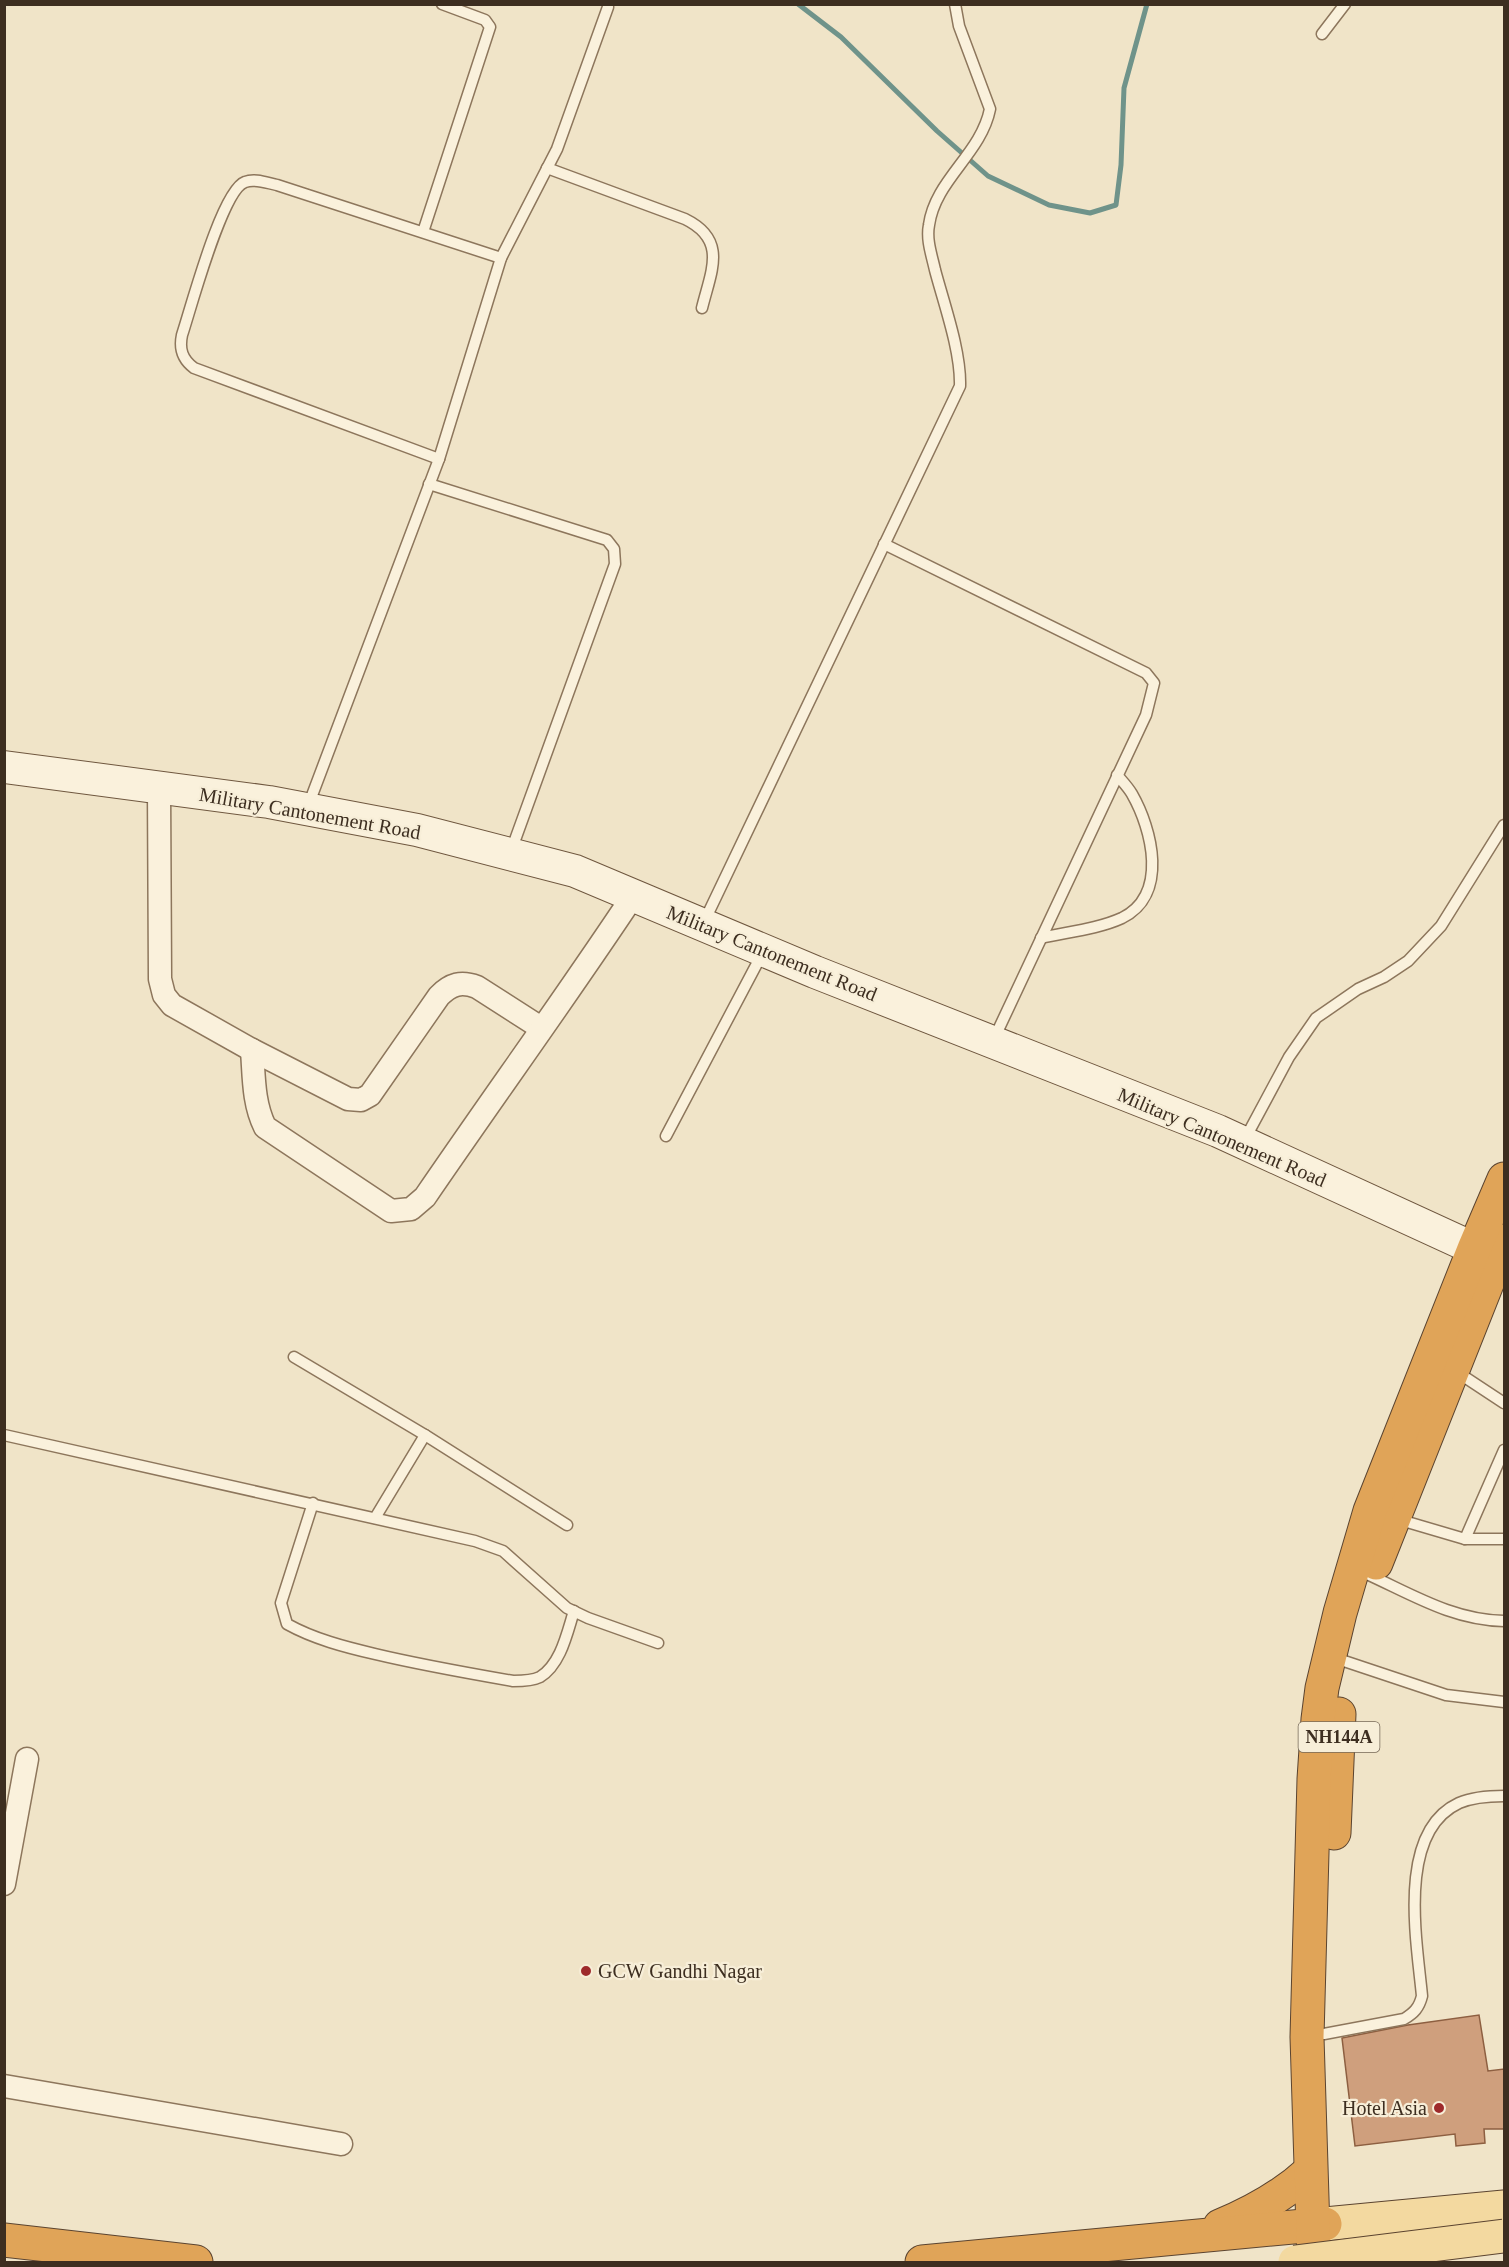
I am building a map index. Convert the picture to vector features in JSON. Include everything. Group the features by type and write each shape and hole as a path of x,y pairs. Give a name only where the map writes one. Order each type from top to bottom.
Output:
{"highway":[{"name":"NH144A","path":"1328,2262 1318,2225 1310,2171 1306,2037 1318,1719 1362,1571 1382,1514 1443,1363 1495,1253 1504,1179"},
{"name":"NH144A","path":"1314,2262 1322,2171 1324,2034 1339,1757 1340,1698 1336,1658"},
{"path":"1194,2236 1244,2216 1270,2202 1289,2190 1310,2171"},
{"path":"922,2262 1318,2225"},
{"path":"4,2240 196,2262"}],"main road":[{"path":"1318,2225 1504,2207"},
{"path":"1295,2262 1504,2236"},
{"path":"1422,2262 1504,2251"}],"street":[{"name":"Military Cantonement Road","path":"4,767 269,802 417,830 575,871 764,951 1244,1143 1495,1253"},
{"path":"159,787 162,990 172,1005 252,1050 348,1099 356,1100 370,1095 439,996 447,988 457,984 468,983 477,987 541,1028"},
{"path":"252,1050 255,1099 264,1127 391,1211 411,1209 425,1197 541,1028 567,995 633,896"},
{"path":"4,1884 27,1759"},
{"path":"4,2086 341,2144"}],"lane":[{"path":"423,232 490,27 485,20 442,4"},
{"path":"702,925 960,386 952,332 929,245 928,228 932,211 950,177 976,142 988,120 990,110 959,26 954,4"},
{"path":"1322,34 1345,4"},
{"path":"307,809 439,459 501,258 557,149 608,7"},
{"path":"547,168 685,219 701,228 711,242 714,259 702,308"},
{"path":"439,459 194,368 183,357 182,335 220,217 237,187 245,182 255,180 277,185 501,258"},
{"path":"429,484 607,540 614,549 615,564 510,855"},
{"path":"884,544 1153,679 1154,687 1146,716 992,1042"},
{"path":"1041,938 1122,918 1136,909 1145,898 1152,871 1152,854 1148,835 1131,793 1117,775"},
{"path":"1244,1143 1289,1057 1316,1018 1358,989 1384,977 1408,961 1441,926 1504,825"},
{"path":"666,1137 764,951"},
{"path":"294,1358 424,1435 567,1526"},
{"path":"1443,1363 1504,1403"},
{"path":"4,1435 476,1541 503,1551 567,1608 658,1643"},
{"path":"375,1518 424,1435"},
{"path":"1466,1539 1504,1450"},
{"path":"313,1503 281,1603 287,1624 301,1632 342,1646 418,1664 524,1681 538,1678 549,1670 560,1652 574,1611"},
{"path":"1382,1514 1466,1539 1504,1539"},
{"path":"1362,1571 1459,1616 1504,1621"},
{"path":"1336,1658 1446,1695 1480,1701 1504,1702"},
{"path":"1324,2034 1404,2019 1414,2013 1422,1996 1413,1919 1417,1876 1422,1851 1431,1827 1443,1814 1459,1803 1481,1797 1504,1796"}],"building":[{"name":"Hotel Asia","path":"1479,2015 1488,2071 1504,2069 1504,2129 1484,2129 1485,2143 1456,2146 1455,2134 1355,2146 1342,2038 1408,2025"}],"waterway":[{"path":"798,4 841,37 937,131 988,176 1049,205 1090,213 1116,205 1121,165 1124,88 1147,4"}],"place":[{"name":"GCW Gandhi Nagar","path":"586,1971"},
{"name":"Hotel Asia","path":"1439,2108"}]}
